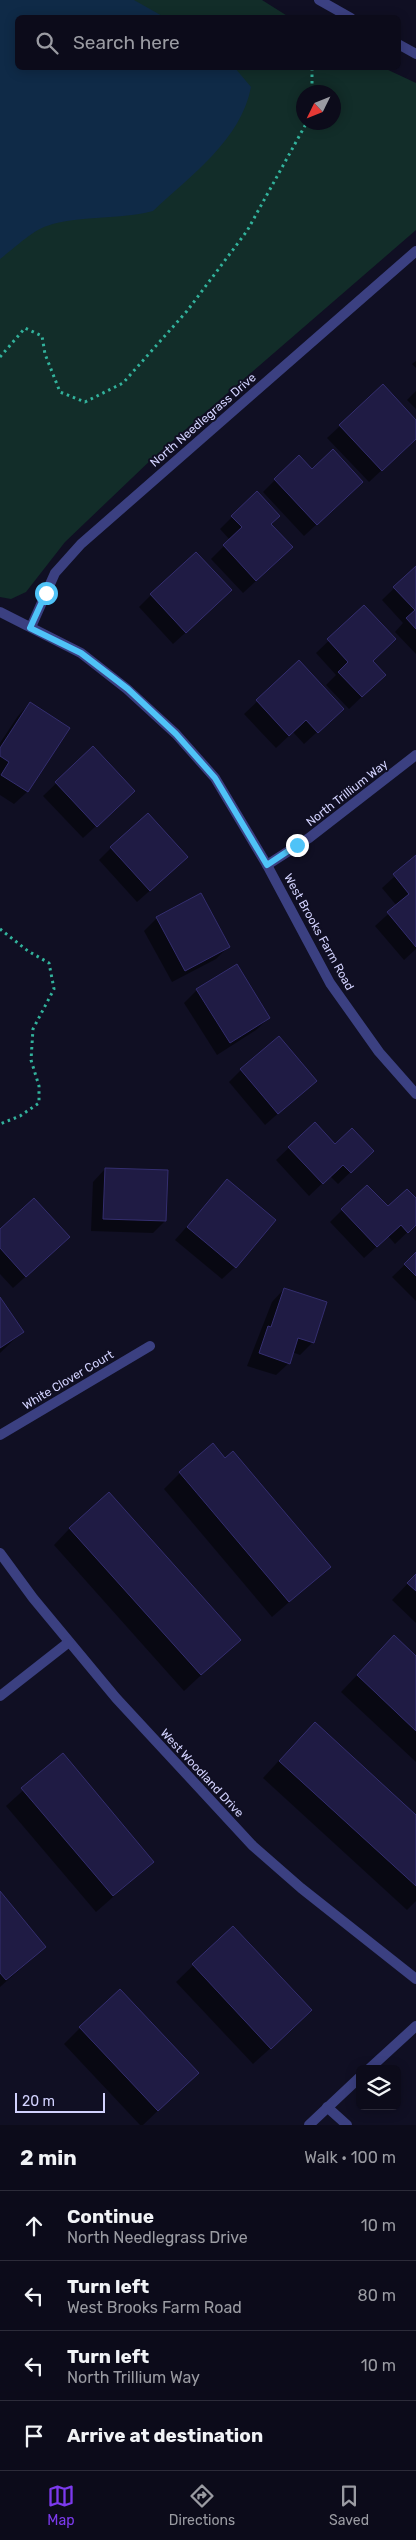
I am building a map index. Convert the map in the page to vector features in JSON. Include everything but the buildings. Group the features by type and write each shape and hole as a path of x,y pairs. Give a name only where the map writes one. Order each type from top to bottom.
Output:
{"street":[{"path":"319,0 346,15"},
{"path":"401,46 416,54"},
{"name":"North Needlegrass Drive","path":"30,628 54,573 81,544 416,251"},
{"name":"West Brooks Farm Road","path":"0,612 81,653 128,689 176,734 215,778 267,865 330,983 379,1052 416,1094"},
{"name":"North Trillium Way","path":"267,865 309,838 416,755"},
{"name":"White Clover Court","path":"0,1435 150,1346"},
{"name":"West Woodland Drive","path":"0,1553 33,1598 116,1698 253,1846 301,1888 416,1979"},
{"path":"0,1696 69,1642"},
{"path":"374,2065 416,2026"},
{"path":"309,2125 356,2082"},
{"path":"327,2107 346,2125"}],"path":[{"path":"312,70 312,85"},
{"path":"0,357 25,328 42,336 45,354 60,392 84,402 123,383 187,311 247,230 303,130"},
{"path":"0,929 28,951 49,963 54,989 33,1029 31,1060 39,1086 39,1103 20,1116 0,1124"}],"green space":[{"path":"0,0 262,0 286,15 15,15 15,70 388,70 416,83 416,230 155,456 65,542 26,592 11,599 0,597"}],"water":[{"path":"0,0 134,0 160,15 15,15 15,70 237,70 251,87 237,124 226,140 198,170 153,211 127,216 72,220 47,226 29,236 0,259"}],"route":[{"path":"46,593 30,628 81,653 128,689 176,734 215,778 267,865 297,845"}]}
